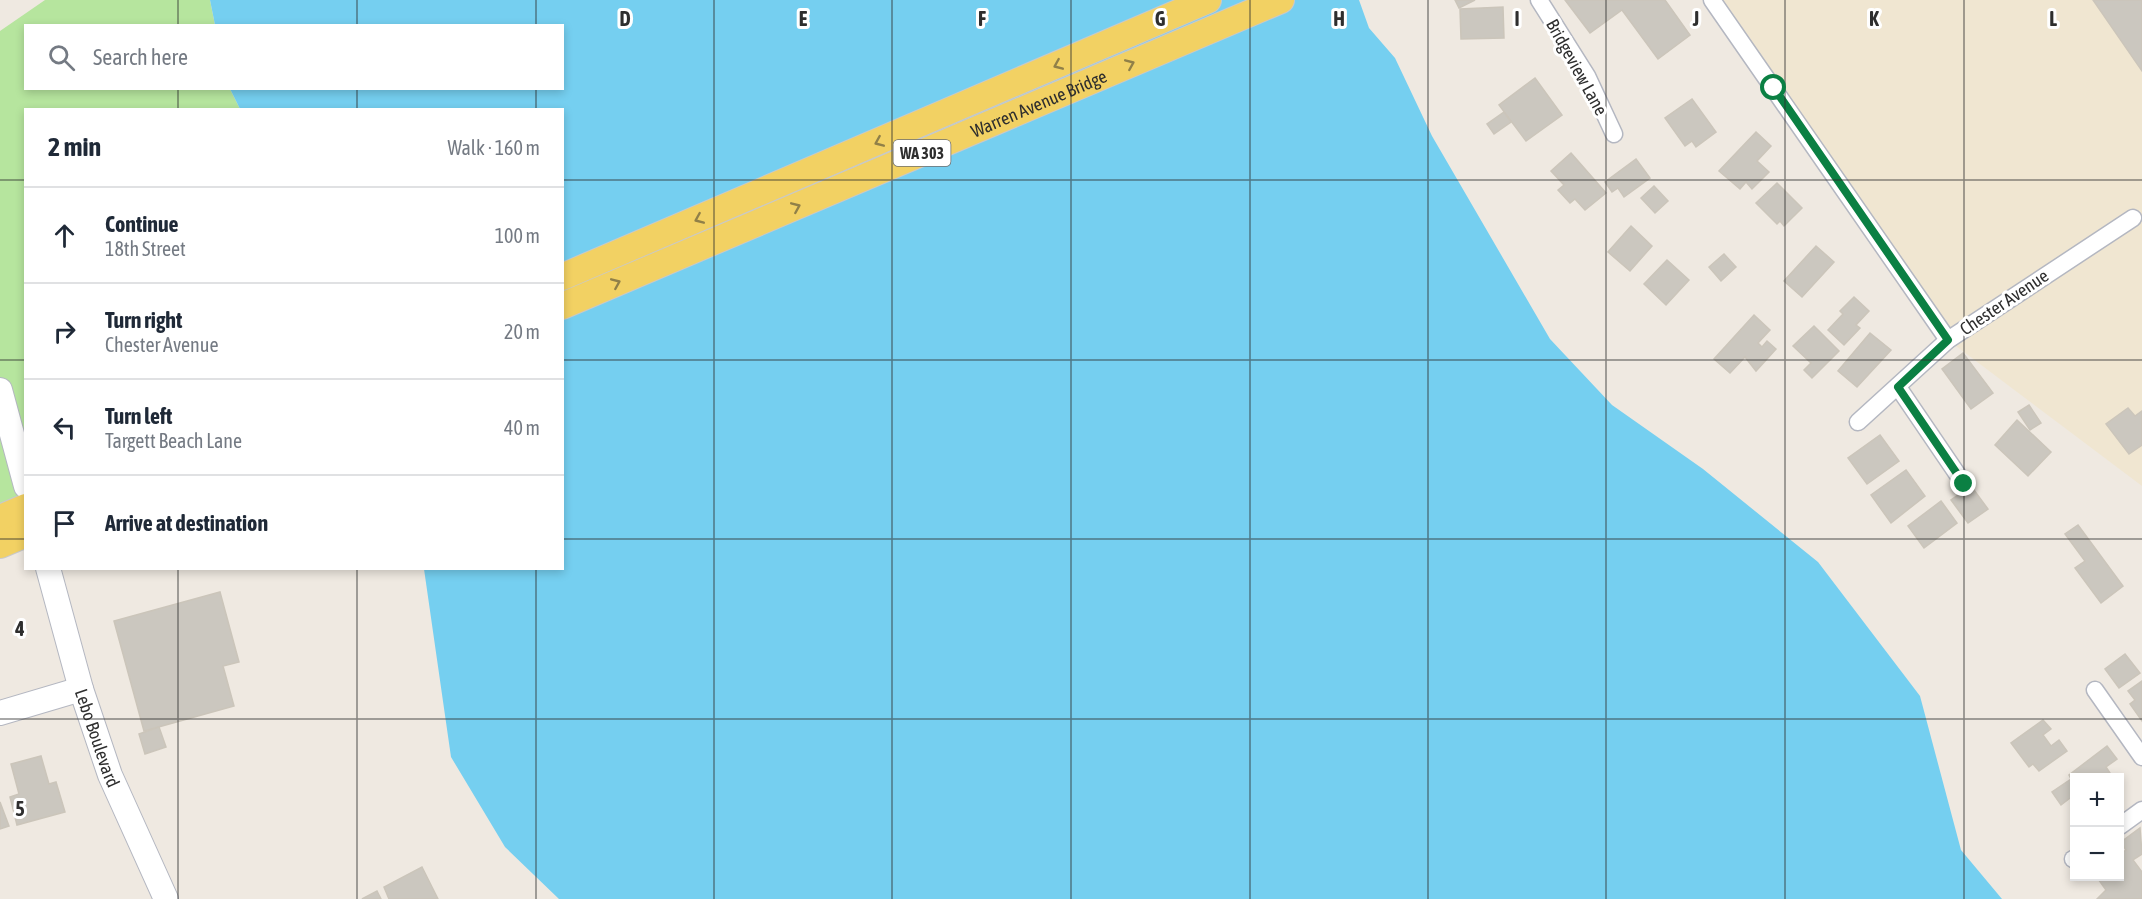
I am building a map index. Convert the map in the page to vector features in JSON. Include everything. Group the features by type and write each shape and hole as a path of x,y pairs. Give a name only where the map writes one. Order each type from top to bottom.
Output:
{"main road":[{"name":"Warren Avenue Bridge","path":"564,276 1208,0"},
{"name":"Warren Avenue Bridge","path":"564,305 1281,0"},
{"path":"0,390 24,479"},
{"path":"0,518 24,508"},
{"path":"0,545 24,535"},
{"name":"Lebo Boulevard","path":"49,570 81,689 110,775 166,899"},
{"path":"0,713 81,689"}],"street":[{"name":"Bridgeview Lane","path":"1539,0 1587,76 1614,134"},
{"path":"1712,0 1948,340"},
{"name":"Chester Avenue","path":"1858,422 1948,340 2133,218"},
{"path":"1898,387 1964,484"},
{"path":"2095,690 2142,758"},
{"path":"2124,823 2142,810"}],"shaded area":[{"path":"1712,0 2142,0 2142,486 1948,340"}],"green space":[{"path":"45,0 210,0 215,24 24,24 24,90 230,90 240,108 24,108 24,507 0,518 0,31"}],"water":[{"path":"210,0 1359,0 1369,28 1395,58 1432,136 1550,339 1612,405 1703,469 1818,562 1920,696 1961,850 2002,899 559,899 505,847 451,757 424,570 564,570 564,108 240,108 230,90 564,90 564,24 215,24"}],"building":[{"path":"1455,0 1475,0 1459,8"},
{"path":"1565,0 1665,0 1690,35 1658,59 1622,10 1590,33"},
{"path":"2093,0 2142,0 2142,71"},
{"path":"1503,7 1504,38 1461,39 1460,9"},
{"path":"1535,78 1562,115 1526,141 1499,105"},
{"path":"1692,99 1716,132 1696,147 1692,141 1685,146 1665,118"},
{"path":"1504,112 1511,122 1494,134 1487,124"},
{"path":"1756,132 1771,146 1757,161 1769,172 1752,189 1746,182 1740,189 1719,171"},
{"path":"1571,153 1606,193 1585,210 1575,199 1570,203 1558,190 1564,185 1551,171"},
{"path":"1636,159 1650,178 1624,197 1618,188 1612,192 1605,182"},
{"path":"1777,183 1802,208 1784,226 1780,221 1777,224 1756,203"},
{"path":"1654,186 1668,201 1655,213 1641,198"},
{"path":"1631,226 1652,246 1630,271 1608,252"},
{"path":"1816,246 1834,262 1802,297 1784,281"},
{"path":"1724,254 1736,267 1721,281 1709,267"},
{"path":"1667,260 1689,280 1666,305 1644,284"},
{"path":"1854,297 1869,311 1856,325 1860,328 1844,345 1828,330 1843,314 1840,311"},
{"path":"1754,315 1770,330 1758,343 1762,347 1767,341 1776,349 1756,371 1745,357 1730,373 1714,359"},
{"path":"1814,326 1839,351 1812,378 1804,370 1811,363 1793,346"},
{"path":"1870,333 1891,350 1857,387 1838,371"},
{"path":"1963,353 1993,393 1971,409 1942,369"},
{"path":"2029,405 2041,423 2030,430 2018,412"},
{"path":"2128,408 2135,416 2142,411 2142,445 2129,454 2106,424"},
{"path":"2017,420 2051,452 2028,476 1995,445"},
{"path":"1880,435 1899,461 1867,484 1848,458"},
{"path":"1906,470 1925,496 1891,523 1871,495"},
{"path":"1971,486 1988,509 1968,523 1951,500"},
{"path":"1941,501 1957,523 1924,548 1908,526"},
{"path":"2078,525 2123,586 2101,603 2075,568 2085,561 2065,534"},
{"path":"220,592 239,662 223,666 234,706 144,731 114,621"},
{"path":"2125,654 2140,673 2119,688 2105,669"},
{"path":"2142,681 2142,721 2130,704 2135,700 2128,691"},
{"path":"2043,720 2051,729 2043,735 2051,746 2059,740 2067,751 2039,771 2033,764 2029,767 2011,743"},
{"path":"159,727 166,747 145,754 139,734"},
{"path":"2107,746 2117,759 2106,767 2110,773 2072,773"},
{"path":"41,756 49,784 56,782 65,812 17,825 10,797 19,794 11,764"},
{"path":"2070,780 2070,798 2061,805 2052,792"},
{"path":"0,802 9,826 0,829"},
{"path":"2140,828 2142,854 2133,860 2142,872 2142,899 2097,899 2106,890 2100,881 2124,881 2124,851 2126,850 2124,840"},
{"path":"422,867 438,899 389,899 384,887"},
{"path":"377,891 381,899 362,899"}],"route":[{"path":"1774,88 1948,340 1898,387 1964,484"}]}
